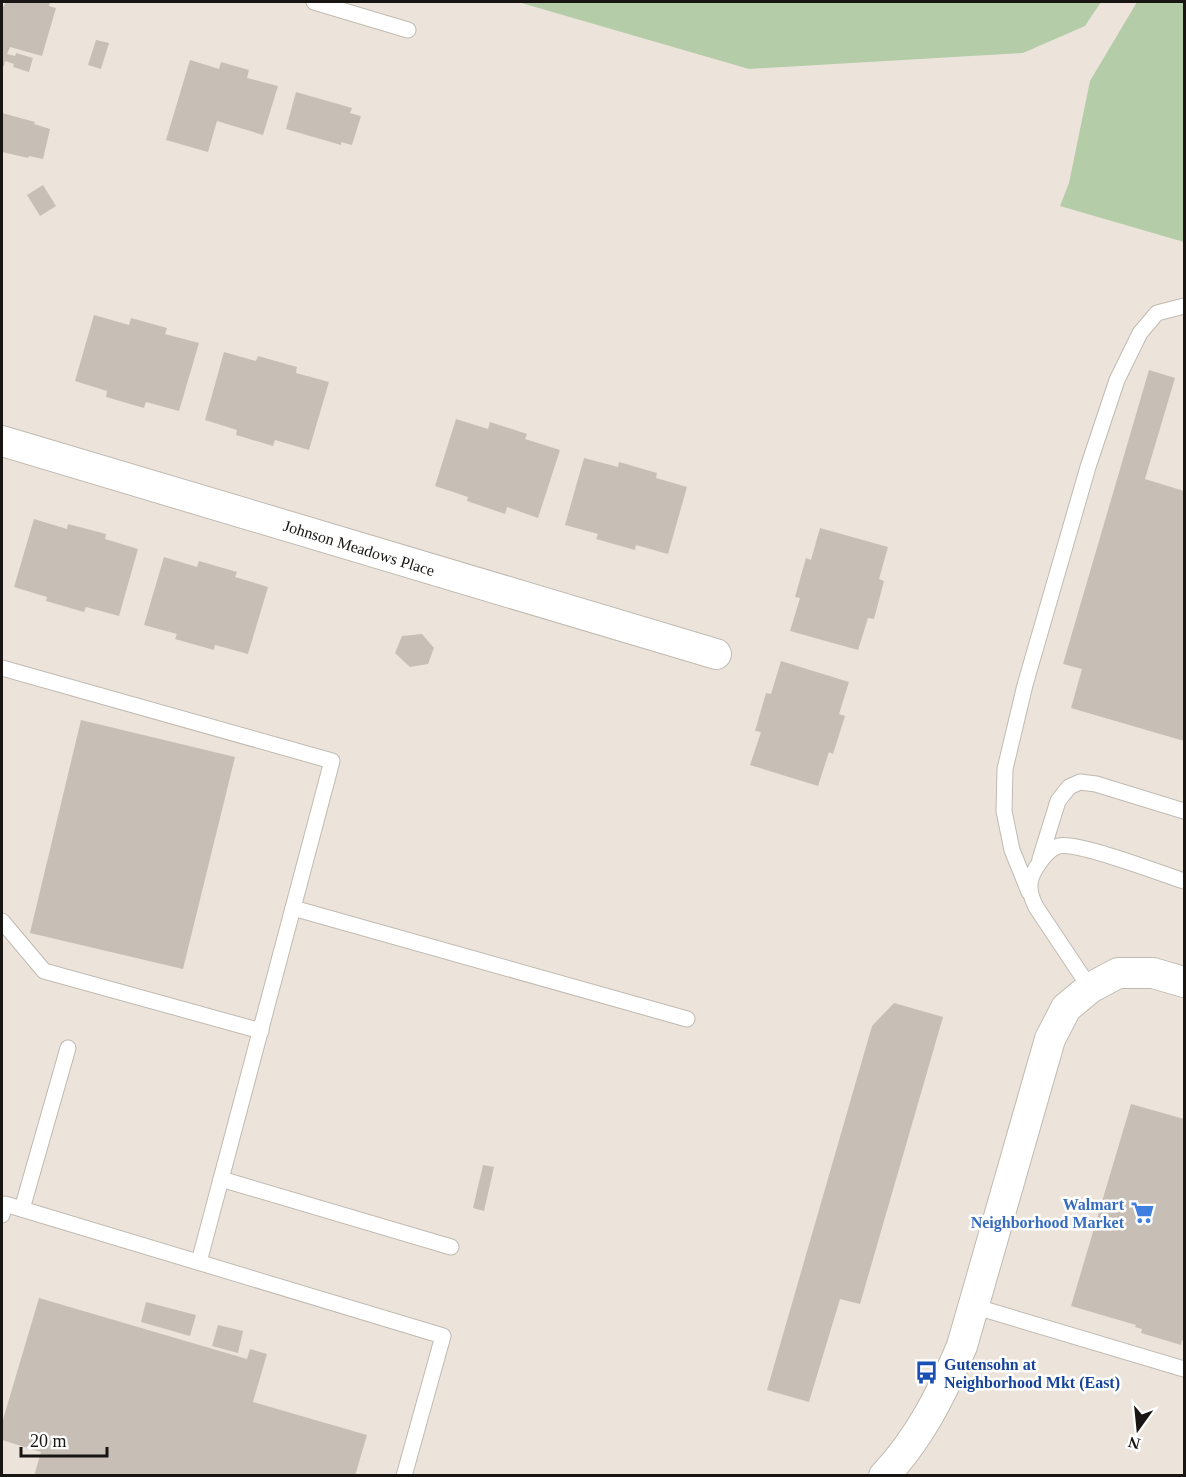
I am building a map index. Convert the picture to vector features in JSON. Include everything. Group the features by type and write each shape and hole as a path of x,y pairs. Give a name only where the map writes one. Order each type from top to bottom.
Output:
{"street":[{"name":"Johnson Meadows Place","path":"2,441 716,654"},
{"path":"889,1474 923,1427 962,1346 1050,1039 1066,1008 1090,988 1118,973 1153,973 1185,982"}],"lane":[{"path":"314,2 408,30"},
{"path":"1090,988 1035,907 1012,850 1004,811 1005,769 1025,686 1088,467 1117,380 1140,333 1157,313 1185,306"},
{"path":"2,668 332,761 199,1262"},
{"path":"1040,862 1058,801 1069,787 1080,782 1096,784 1185,811"},
{"path":"1029,892 1032,873 1040,862 1058,846 1067,845 1090,850 1185,881"},
{"path":"293,908 687,1019"},
{"path":"2,921 44,971 261,1031"},
{"path":"22,1209 68,1048"},
{"path":"221,1179 450,1247"},
{"path":"2,1215 5,1204 444,1336 404,1476"},
{"path":"973,1306 1185,1369"}],"green space":[{"path":"518,2 1101,2 1085,26 1023,53 749,69"},
{"path":"1137,2 1184,2 1184,242 1060,206 1069,183 1090,81"}],"building":[{"path":"6,2 50,2 49,6 56,8 42,56 10,47 7,54 15,56 16,53 33,58 29,72 13,67 14,64 5,61 2,66 2,5 4,6"},
{"path":"96,40 109,43 101,69 88,65"},
{"path":"190,60 219,69 221,62 249,70 247,78 278,86 263,135 217,121 208,152 166,140"},
{"path":"296,92 352,108 350,113 361,116 352,145 341,142 341,145 286,129"},
{"path":"2,113 35,122 34,124 50,129 43,159 2,152"},
{"path":"43,185 56,206 40,216 27,195"},
{"path":"94,315 129,325 131,318 167,328 165,334 199,343 179,411 146,402 144,408 106,397 107,391 75,381"},
{"path":"224,352 256,361 258,356 297,367 296,373 329,382 309,450 275,440 273,446 236,435 237,430 205,420"},
{"path":"1149,370 1175,378 1145,479 1184,491 1184,741 1071,708 1082,669 1063,664"},
{"path":"456,419 488,429 490,422 527,434 525,439 560,450 538,518 507,507 505,514 467,501 468,497 435,486"},
{"path":"584,458 618,467 619,462 657,473 656,478 687,487 668,554 636,545 635,550 596,539 598,534 565,525"},
{"path":"34,519 67,529 68,524 106,534 105,539 138,549 119,616 86,607 84,612 46,601 47,597 14,587"},
{"path":"820,528 888,547 879,579 884,581 874,619 868,618 858,650 790,631 800,598 795,597 806,558 811,560"},
{"path":"164,557 197,567 199,561 237,572 235,577 268,587 248,654 215,645 214,650 175,639 177,634 144,625"},
{"path":"422,634 434,648 428,664 410,667 395,653 402,636"},
{"path":"781,661 849,682 839,714 845,716 833,754 829,752 818,786 750,765 761,732 755,731 766,693 771,694"},
{"path":"81,720 235,757 183,969 30,933"},
{"path":"894,1003 943,1017 860,1304 840,1299 809,1402 767,1390 872,1026"},
{"name":"Walmart Neighborhood Market","path":"1131,1104 1184,1119 1184,1341 1182,1340 1181,1345 1141,1333 1142,1329 1135,1327 1136,1325 1071,1306"},
{"path":"483,1165 494,1167 484,1211 473,1208"},
{"path":"39,1298 247,1359 250,1349 267,1354 253,1402 367,1435 355,1476 34,1476 41,1452 2,1440 2,1423"},
{"path":"146,1302 196,1315 190,1336 141,1322"},
{"path":"218,1325 243,1331 238,1353 212,1346"}],"place":[{"name":"Walmart Neighborhood Market","path":"1142,1213"},
{"name":"Gutensohn at Neighborhood Mkt (East)","path":"926,1373"}]}
